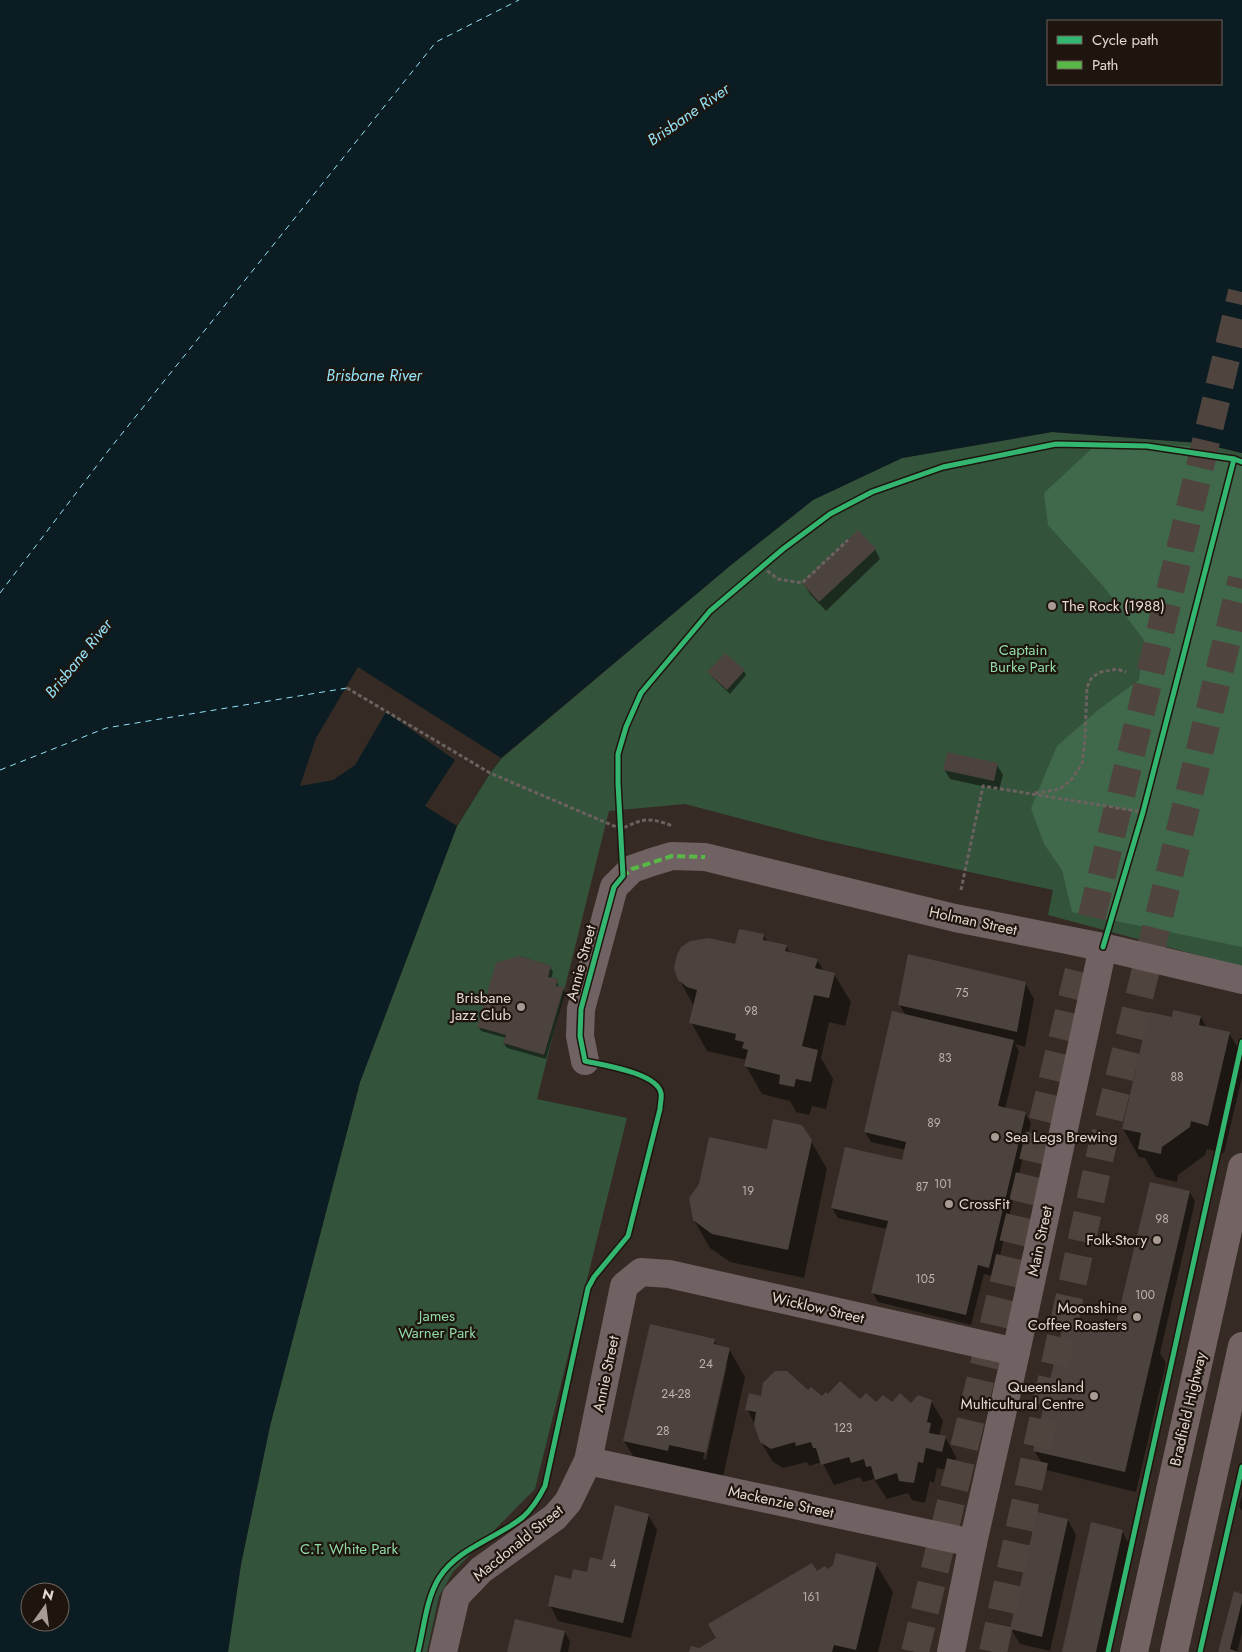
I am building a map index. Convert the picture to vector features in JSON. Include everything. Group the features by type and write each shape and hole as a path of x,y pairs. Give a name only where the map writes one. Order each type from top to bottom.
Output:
{"highway":[{"name":"Bradfield Highway","path":"1134,1652 1242,1167"},
{"path":"1174,1652 1242,1346"}],"street":[{"path":"623,876 632,869 672,856 705,857"},
{"name":"Holman Street","path":"705,857 955,918 1103,947 1242,980"},
{"name":"Annie Street","path":"585,1061 580,1036 581,1009 614,887 623,876"},
{"name":"Main Street","path":"951,1652 1103,947"},
{"name":"Wicklow Street","path":"624,1286 641,1272 669,1274 1016,1352"},
{"name":"Annie Street","path":"588,1461 624,1286"},
{"name":"Mackenzie Street","path":"588,1461 973,1543"},
{"name":"Macdonald Street","path":"443,1652 456,1596 481,1570 555,1517 568,1502 588,1461"}],"path":[{"path":"762,567 778,579 802,583 848,540"},
{"path":"756,572 769,561"},
{"path":"1032,794 1060,789 1072,779 1082,764 1086,739 1087,687 1092,677 1101,672 1117,669 1126,672"},
{"path":"347,688 490,773 621,829 642,819 678,828 705,857"},
{"path":"955,918 983,786 1143,812"},
{"path":"1140,821 1145,802"},
{"path":"621,820 623,876"}],"green space":[{"path":"1052,432 1200,443 1242,453 1242,967 1048,915 1053,890 818,839 685,804 609,811 537,1099 627,1118 535,1489 453,1572 439,1596 427,1652 228,1652 241,1564 270,1426 360,1082 457,826 490,773 501,759 731,565 813,500 902,458","holes":["519,956 551,966 548,977 558,979 556,986 563,988 544,1055 503,1043 506,1035 477,1027"]},
{"path":"1101,440 1199,447 1242,458 1242,947 1072,912 1062,870 1044,844 1031,808 1057,746 1098,710 1139,680 1144,640 1104,587 1048,525 1044,493"}],"water":[{"name":"Brisbane River","path":"0,0 1242,0 1242,453 1200,443 1052,432 902,458 813,500 731,565 501,758 457,826 360,1082 270,1426 241,1564 228,1652 0,1652"}],"pier":[{"path":"358,667 501,758 457,826 425,806 455,760 386,712 355,765 333,780 300,786 316,738"}],"building":[{"path":"858,530 876,549 819,602 802,583"},
{"path":"725,653 745,670 727,690 707,672"},
{"path":"947,752 998,763 994,781 943,770"},
{"path":"739,929 764,934 763,940 787,945 785,951 818,959 815,968 835,973 829,998 814,995 802,1046 818,1050 811,1082 796,1079 794,1087 779,1084 780,1075 744,1066 748,1050 742,1048 744,1042 735,1040 736,1034 689,1023 697,990 687,987 678,980 674,968 681,947 690,941 709,938 735,944"},
{"path":"908,954 1026,982 1017,1032 898,1005"},
{"name":"Brisbane Jazz Club","path":"519,956 551,966 548,977 558,979 556,986 564,987 544,1055 503,1043 506,1035 477,1027 496,963"},
{"path":"1173,1010 1201,1016 1199,1025 1230,1032 1208,1126 1191,1121 1190,1127 1162,1147 1161,1154 1138,1149 1141,1133 1122,1129 1149,1012 1172,1017"},
{"path":"892,1011 1014,1040 998,1106 1026,1112 989,1268 978,1265 966,1315 871,1293 888,1221 831,1208 845,1147 902,1160 906,1142 864,1132"},
{"path":"773,1119 802,1125 812,1140 788,1250 712,1234 693,1220 689,1198 699,1184 709,1137 767,1149"},
{"name":"Queensland Multicultural Centre","path":"1150,1182 1190,1191 1125,1472 1033,1451 1064,1321 1114,1332"},
{"path":"650,1324 715,1339 714,1344 730,1348 706,1453 669,1445 668,1451 623,1441"},
{"path":"775,1371 787,1371 808,1390 811,1387 822,1396 826,1392 828,1394 840,1381 860,1399 866,1393 876,1402 883,1395 892,1402 900,1393 911,1403 918,1395 932,1400 927,1422 931,1423 929,1433 946,1436 942,1452 926,1448 923,1463 918,1462 914,1483 899,1481 897,1473 875,1480 871,1466 866,1467 864,1459 851,1463 849,1457 821,1465 816,1448 813,1448 811,1442 796,1446 795,1442 771,1449 760,1442 754,1424 756,1412 745,1410 749,1393 761,1396 763,1383"},
{"path":"615,1505 649,1514 623,1623 548,1606 555,1575 571,1579 573,1569 587,1572 590,1557 602,1560"},
{"path":"1037,1512 1068,1519 1042,1637 1010,1629"},
{"path":"1091,1522 1123,1530 1096,1652 1062,1652"},
{"path":"836,1553 877,1563 856,1650 834,1645 832,1652 689,1652 691,1646 699,1648 716,1638 708,1624 812,1563 817,1571 825,1566 827,1569 833,1565"},
{"path":"1234,1591 1242,1594 1242,1602 1230,1649 1238,1652 1218,1652"},
{"path":"515,1619 565,1631 560,1652 507,1652"}],"ferry route":[{"path":"0,593 108,451 436,42 519,0"},
{"path":"0,770 106,728 347,688"}],"tunnel":[{"path":"915,1652 1242,292"},
{"path":"993,1652 1100,1156 1242,579"}],"marked path":[{"path":"622,877 632,869 672,856 705,857"}],"cycle path":[{"path":"418,1652 428,1604 439,1578 456,1559 467,1551 523,1517 536,1503 545,1486 588,1288 594,1277 628,1236 660,1109 661,1093 650,1080 628,1071 585,1061 580,1036 581,1009 614,887 623,876 618,754 626,727 641,693 710,611 783,549 830,514 872,492 943,467 1056,444 1147,446 1234,459 1242,462"},
{"path":"1103,947 1143,812 1234,459"},
{"path":"1108,1652 1242,1042"},
{"path":"1200,1652 1242,1467"}],"place":[{"name":"The Rock (1988)","path":"1052,606"},
{"name":"Brisbane Jazz Club","path":"521,1007"},
{"name":"Sea Legs Brewing","path":"995,1137"},
{"name":"CrossFit","path":"949,1204"},
{"name":"Folk-Story","path":"1157,1240"},
{"name":"Moonshine Coffee Roasters","path":"1137,1317"},
{"name":"Queensland Multicultural Centre","path":"1094,1396"}],"park label":[{"name":"Captain Burke Park","path":"1023,658"},
{"name":"James Warner Park","path":"437,1324"},
{"name":"C.T. White Park","path":"349,1549"}]}
